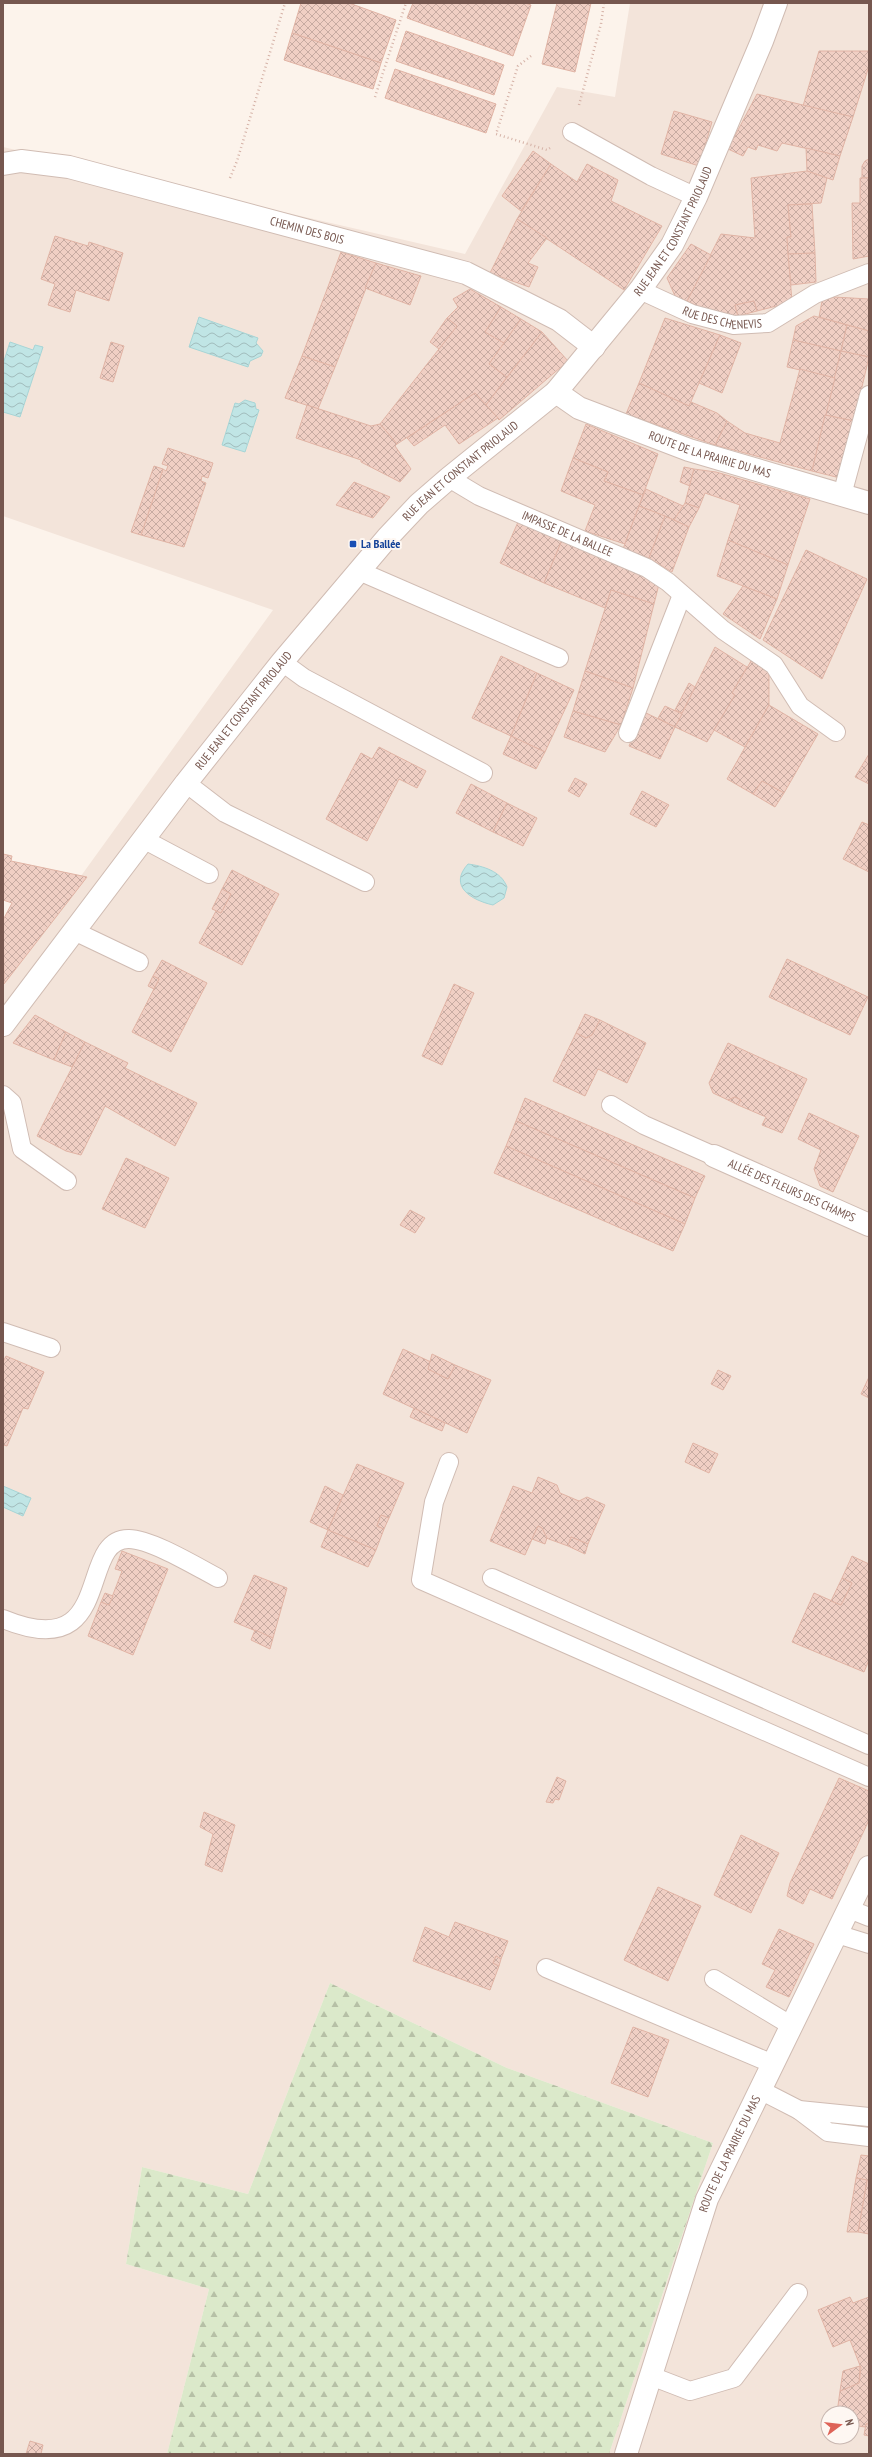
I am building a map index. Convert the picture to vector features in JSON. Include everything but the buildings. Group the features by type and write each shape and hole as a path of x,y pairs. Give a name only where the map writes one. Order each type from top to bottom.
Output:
{"street":[{"name":"RUE JEAN ET CONSTANT PRIOLAUD","path":"5,1017 74,931 186,783 282,662 359,571 419,504 556,392 594,348 640,290 672,245 696,197 762,41 776,3"},
{"name":"CHEMIN DES BOIS","path":"3,164 21,161 69,167 466,273 559,320 594,348"},
{"name":"ROUTE DE LA PRAIRIE DU MAS","path":"556,392 579,408 689,450 869,503"},
{"name":"ALLÉE DES FLEURS DES CHAMPS","path":"714,1156 869,1225"},
{"name":"ROUTE DE LA PRAIRIE DU MAS","path":"626,2454 707,2199 837,1934 859,1913 869,1867"}],"lane":[{"path":"572,132 651,176 696,197"},
{"name":"RUE DES CHENEVIS","path":"640,290 692,314 734,325 768,323 815,294 869,273"},
{"path":"842,495 869,395"},
{"name":"IMPASSE DE LA BALLEE","path":"449,478 479,496 647,568 668,582 723,630 774,665 800,706 836,732"},
{"path":"359,571 559,658"},
{"path":"628,733 682,595"},
{"path":"282,662 304,678 483,774"},
{"path":"186,783 226,813 365,882"},
{"path":"143,839 209,874"},
{"path":"74,931 139,962"},
{"path":"3,1095 12,1103 22,1149 67,1181"},
{"path":"611,1105 644,1125 714,1156"},
{"path":"3,1332 51,1348"},
{"path":"449,1462 434,1502 421,1580 869,1777"},
{"path":"3,1619 43,1631 61,1628 77,1618 88,1598 106,1554 113,1543 120,1540 130,1539 146,1543 218,1578"},
{"path":"492,1578 869,1745"},
{"path":"837,1934 869,1944"},
{"path":"546,1968 773,2064"},
{"path":"714,1978 792,2026"},
{"path":"760,2090 799,2110 828,2132 869,2137"},
{"path":"799,2110 869,2117"},
{"path":"651,2376 690,2391 734,2378 798,2293"}],"path":[{"path":"219,206 237,161 285,3"},
{"path":"375,97 406,3"},
{"path":"531,56 518,66 496,134 547,150 572,132 601,24 604,3"}],"shaded area":[{"path":"630,3 869,3 869,2454 609,2454 713,2143 507,2068 330,1983 248,2194 142,2167 126,2264 209,2289 167,2454 3,2454 3,984 273,610 3,516 3,147 465,254 557,87 615,97"}],"green space":[{"path":"330,1983 507,2068 713,2143 609,2454 167,2454 209,2289 126,2264 142,2167 248,2194"}],"water":[{"path":"199,317 258,338 256,343 263,351 261,356 250,361 248,367 189,347"},
{"path":"10,342 33,350 35,345 43,347 20,417 3,412 3,364"},
{"path":"245,400 255,403 256,409 259,410 245,452 222,445 235,403 239,404"},
{"path":"468,864 480,866 496,873 507,887 504,898 493,905 470,896 461,885 460,879 462,872"},
{"path":"3,1486 31,1498 23,1516 3,1507"}],"place":[{"name":"La Ballée","path":"353,544"}]}
